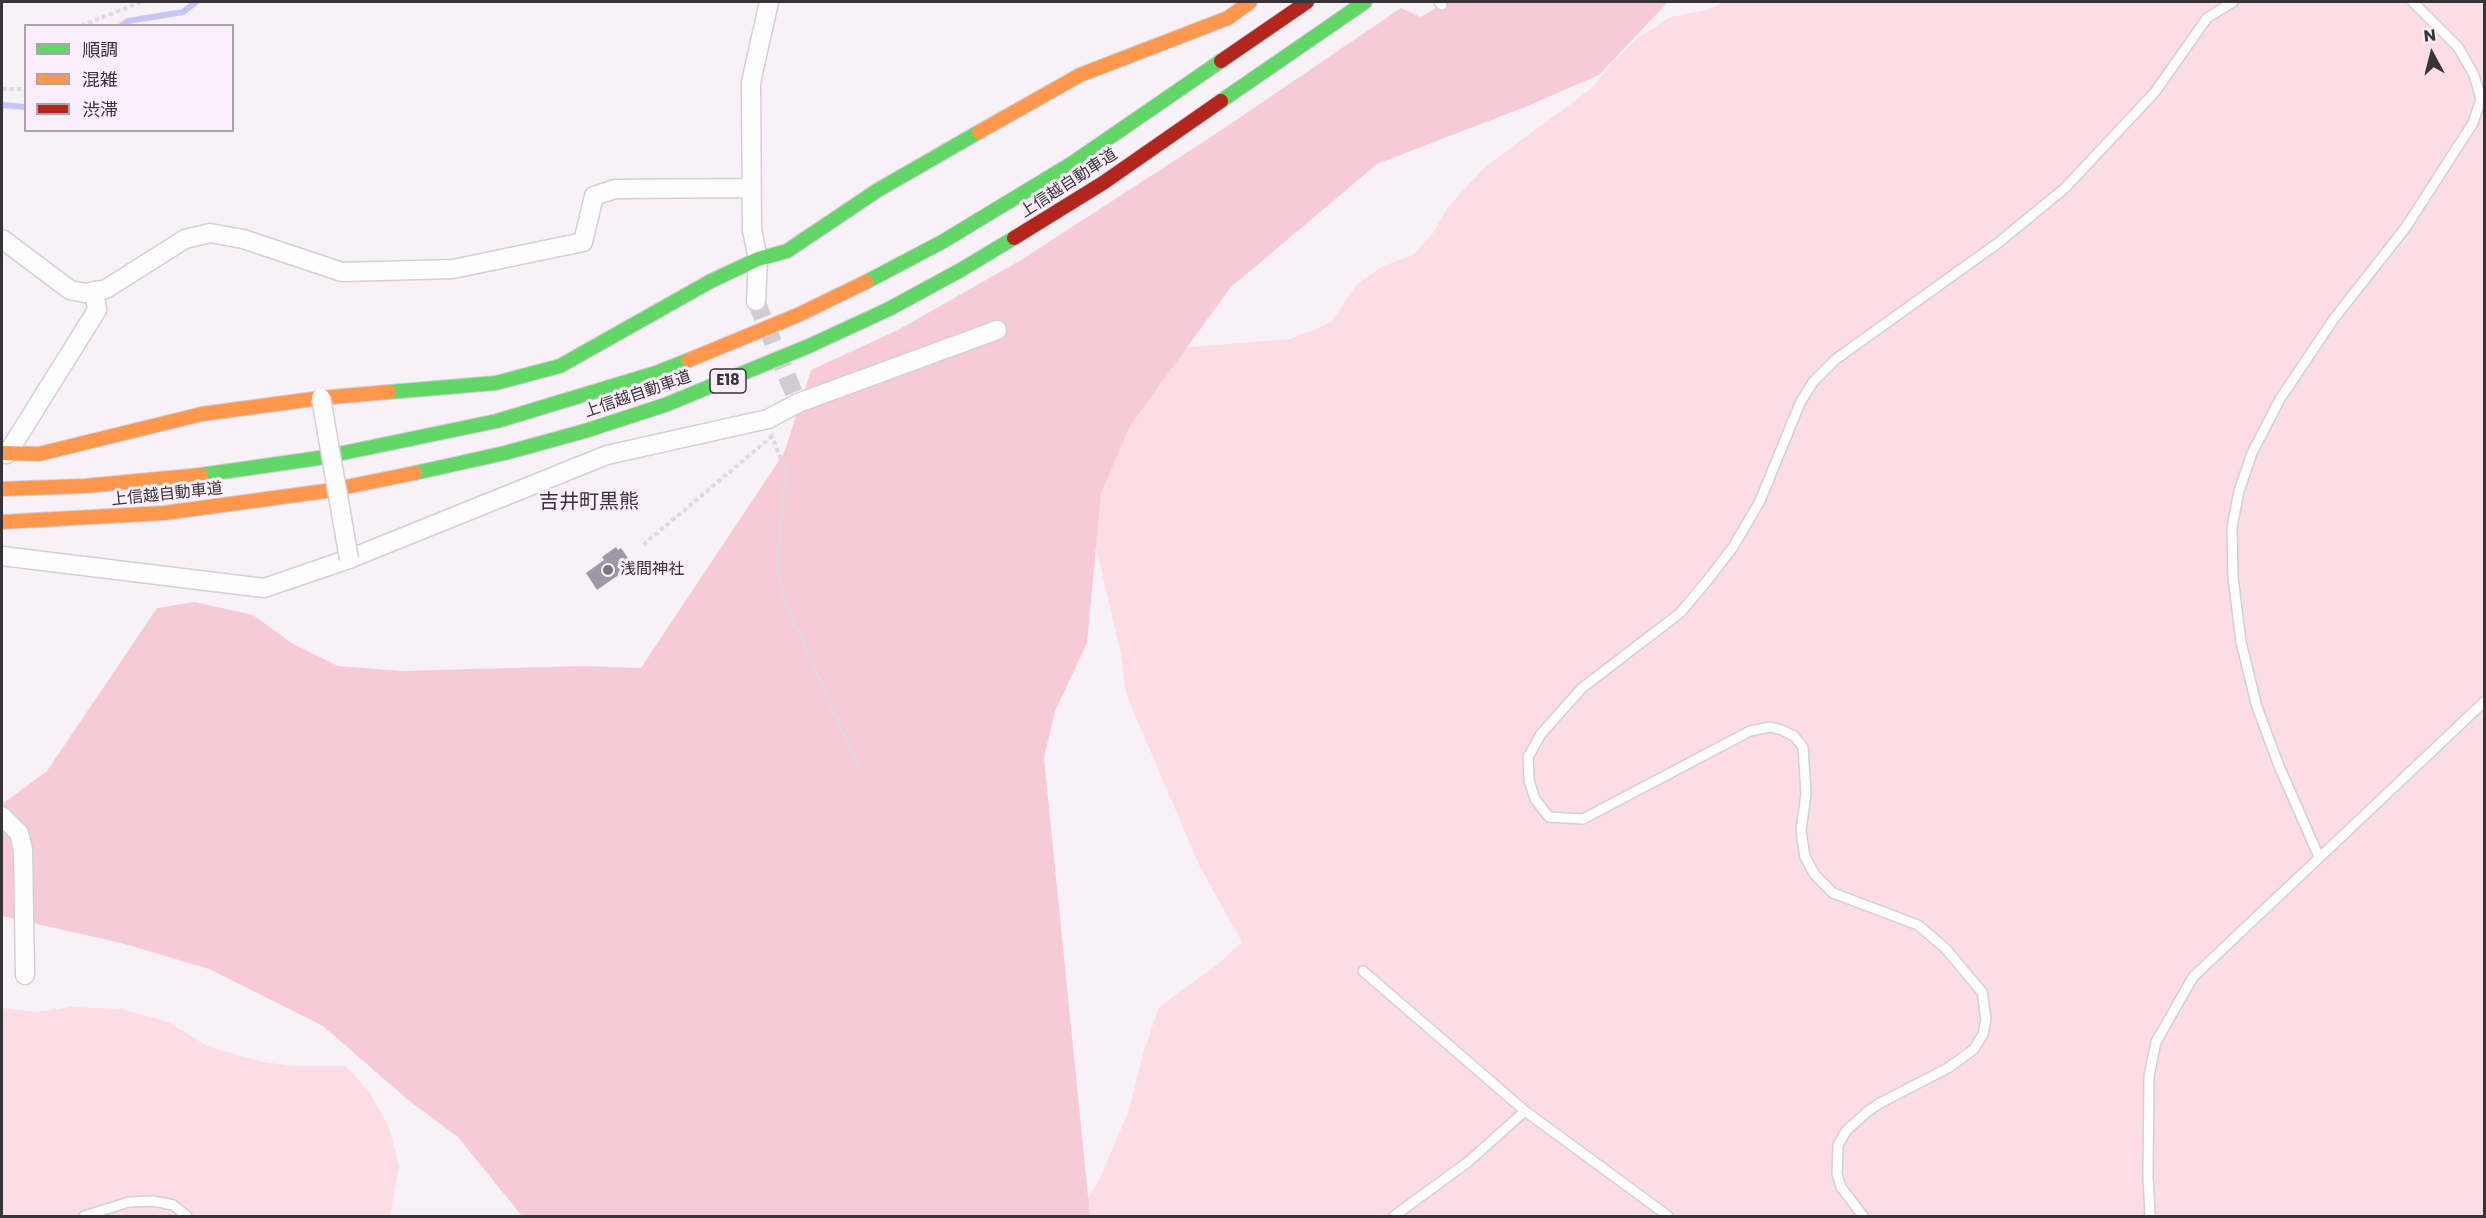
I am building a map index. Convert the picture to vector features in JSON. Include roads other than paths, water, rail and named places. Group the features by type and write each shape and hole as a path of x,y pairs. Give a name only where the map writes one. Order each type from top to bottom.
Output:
{"main road":[{"path":"4,453 39,454 202,414 321,398 496,383 560,366 711,281 758,259 787,251 878,190 1080,75 1228,18 1250,2"},
{"name":"上信越自動車道","path":"2,489 162,480 319,458 497,421 656,373 798,315 942,242 1071,164 1307,2"},
{"name":"上信越自動車道","path":"2,522 164,513 326,491 505,453 585,431 665,405 809,346 889,309 959,271 1103,183 1365,2"}],"street":[{"path":"756,301 758,259 752,230 751,82 769,2"},
{"path":"2,239 70,290 85,293 106,289 185,238 210,232 243,239 342,272 453,269 583,242 594,196 615,189 752,188"},
{"path":"4,453 97,310 94,291"},
{"path":"2,556 264,588 349,559 608,455 770,428 798,403 996,330"},
{"path":"321,398 349,559"},
{"path":"2,816 19,833 22,850 25,975"}],"lane":[{"path":"1863,1216 1841,1187 1837,1174 1838,1145 1846,1131 1867,1112 1948,1068 1974,1049 1983,1034 1986,1019 1982,992 1945,948 1918,925 1833,893 1815,875 1805,856 1801,831 1806,794 1803,747 1794,736 1770,727 1750,731 1583,819 1549,817 1534,799 1529,780 1528,757 1541,734 1582,688 1680,613 1733,547 1760,501 1800,403 1813,382 1836,359 1998,243 2065,188 2155,92 2207,18 2233,2"},
{"path":"2319,857 2279,766 2257,707 2241,642 2233,577 2232,527 2239,491 2252,453 2280,399 2333,321 2406,227 2473,123 2481,99 2474,75 2458,47 2413,2"},
{"path":"2150,1216 2149,1076 2156,1042 2193,976 2484,702"},
{"path":"1363,971 1525,1111 1668,1216"},
{"path":"1394,1216 1468,1162 1525,1111"},
{"path":"84,1216 129,1202 153,1201 173,1205 187,1216"}],"waterway":[{"path":"124,24 128,21 183,12 196,2"},
{"path":"2,105 24,107"}],"tunnel":[{"path":"756,301 798,403"}],"place":[{"name":"浅間神社","path":"608,570"}],"district":[{"name":"吉井町黒熊","path":"589,503"}]}
